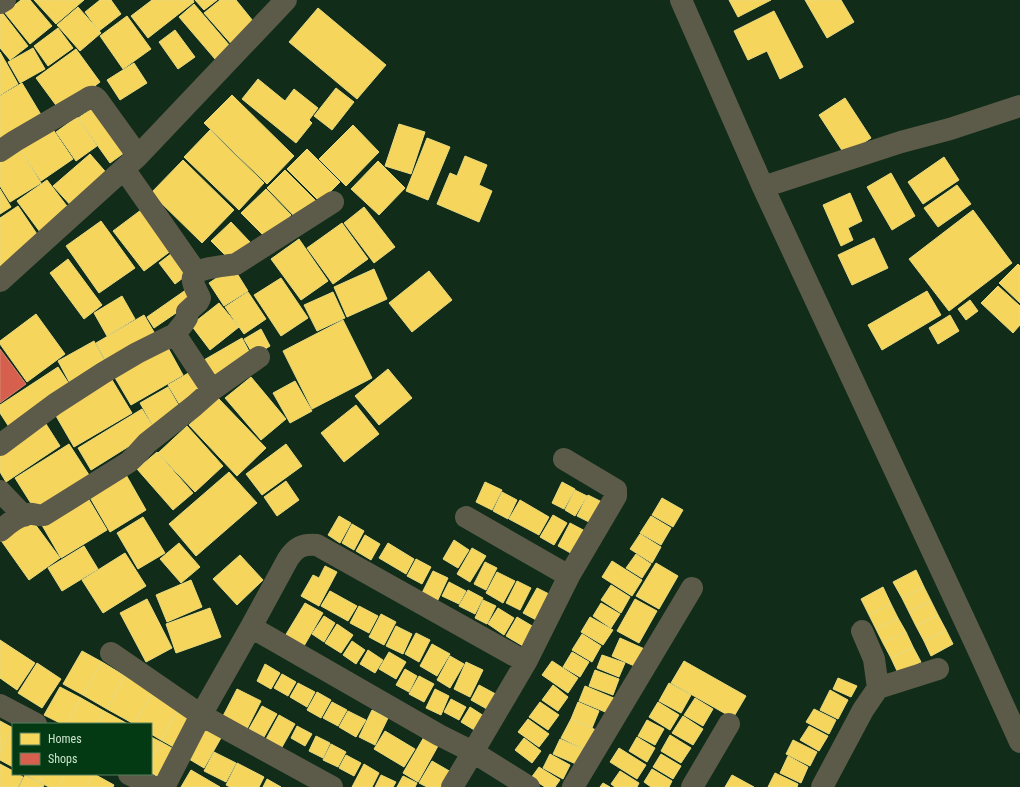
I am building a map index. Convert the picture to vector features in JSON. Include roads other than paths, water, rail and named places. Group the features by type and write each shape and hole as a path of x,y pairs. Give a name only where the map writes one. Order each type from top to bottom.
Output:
{"street":[{"path":"0,3 5,0"},
{"path":"0,281 131,162 286,0"},
{"path":"681,0 763,188 1020,742"},
{"path":"0,151 89,98 93,96 95,97 98,99 131,162 196,272"},
{"path":"763,188 901,142 1020,106"},
{"path":"0,445 55,404 91,381 137,353 174,334 187,318 188,312 200,298 193,282 193,277 196,272 211,267 236,264 334,202"},
{"path":"174,334 212,390"},
{"path":"0,531 16,518 31,514 39,516 44,514 129,462 146,443 194,406 212,390 259,357"},
{"path":"452,787 526,662 569,576 616,496 616,490 564,459"},
{"path":"0,491 24,516"},
{"path":"466,517 569,576"},
{"path":"164,787 201,715 252,627 288,559 293,551 300,546 308,544 316,545 526,662"},
{"path":"573,787 692,588"},
{"path":"252,627 439,735 473,752 529,787"},
{"path":"862,631 874,659 878,688"},
{"path":"111,653 201,715 332,787"},
{"path":"822,787 863,710 878,688 938,669"},
{"path":"0,705 34,723"},
{"path":"692,787 729,724"},
{"path":"131,775 153,787"}]}
